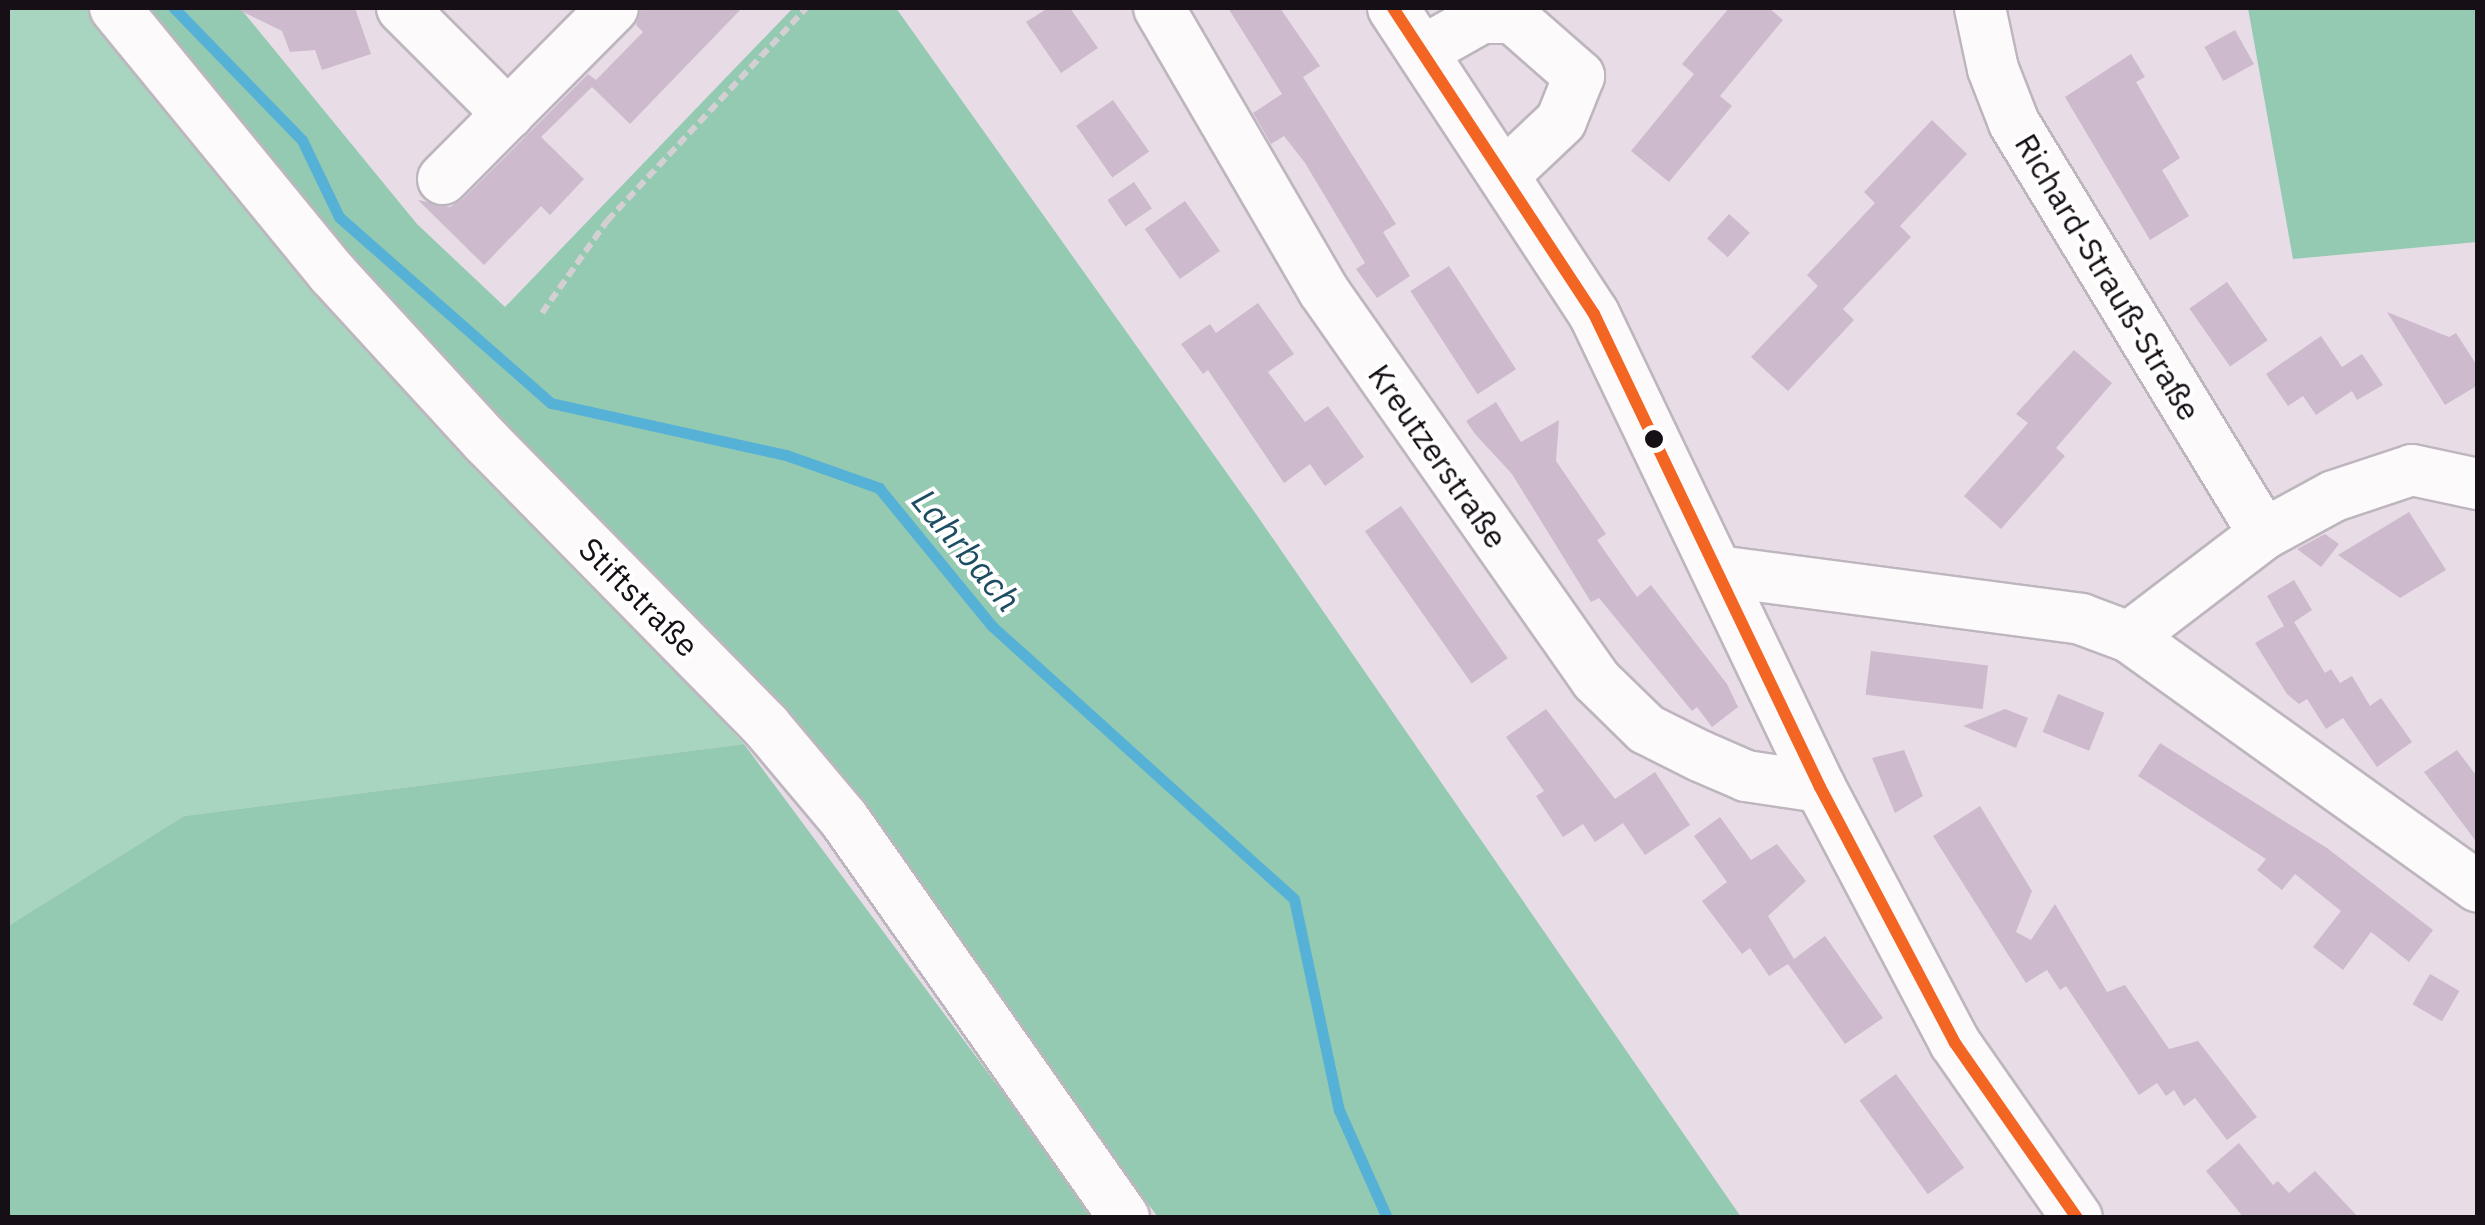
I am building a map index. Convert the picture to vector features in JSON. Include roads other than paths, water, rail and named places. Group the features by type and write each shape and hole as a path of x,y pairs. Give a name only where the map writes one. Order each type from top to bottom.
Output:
{"street":[{"name":"Stiftstraße","path":"115,8 332,273 486,441 766,726 844,818 1124,1218"},
{"path":"402,8 508,114"},
{"path":"444,179 613,8"},
{"name":"Kreutzerstraße","path":"1159,8 1323,290 1596,680 1646,729 1700,756 1746,776 1820,787"},
{"path":"1393,8 1506,172 1594,314 1820,787 1954,1044 2077,1218"},
{"name":"Richard-Strauß-Straße","path":"1980,8 1993,69 2014,122 2264,534"},
{"path":"1424,51 1480,18 1513,18 1579,76 1561,121 1506,172"},
{"path":"2129,637 2264,534 2393,474 2438,471 2478,484"},
{"path":"1718,571 2081,620 2129,637 2478,887"}],"waterway":[{"name":"Lahrbach","path":"174,8 302,140 339,217 551,403 786,455 879,488 992,626 1294,899 1339,1110 1387,1218"}]}
